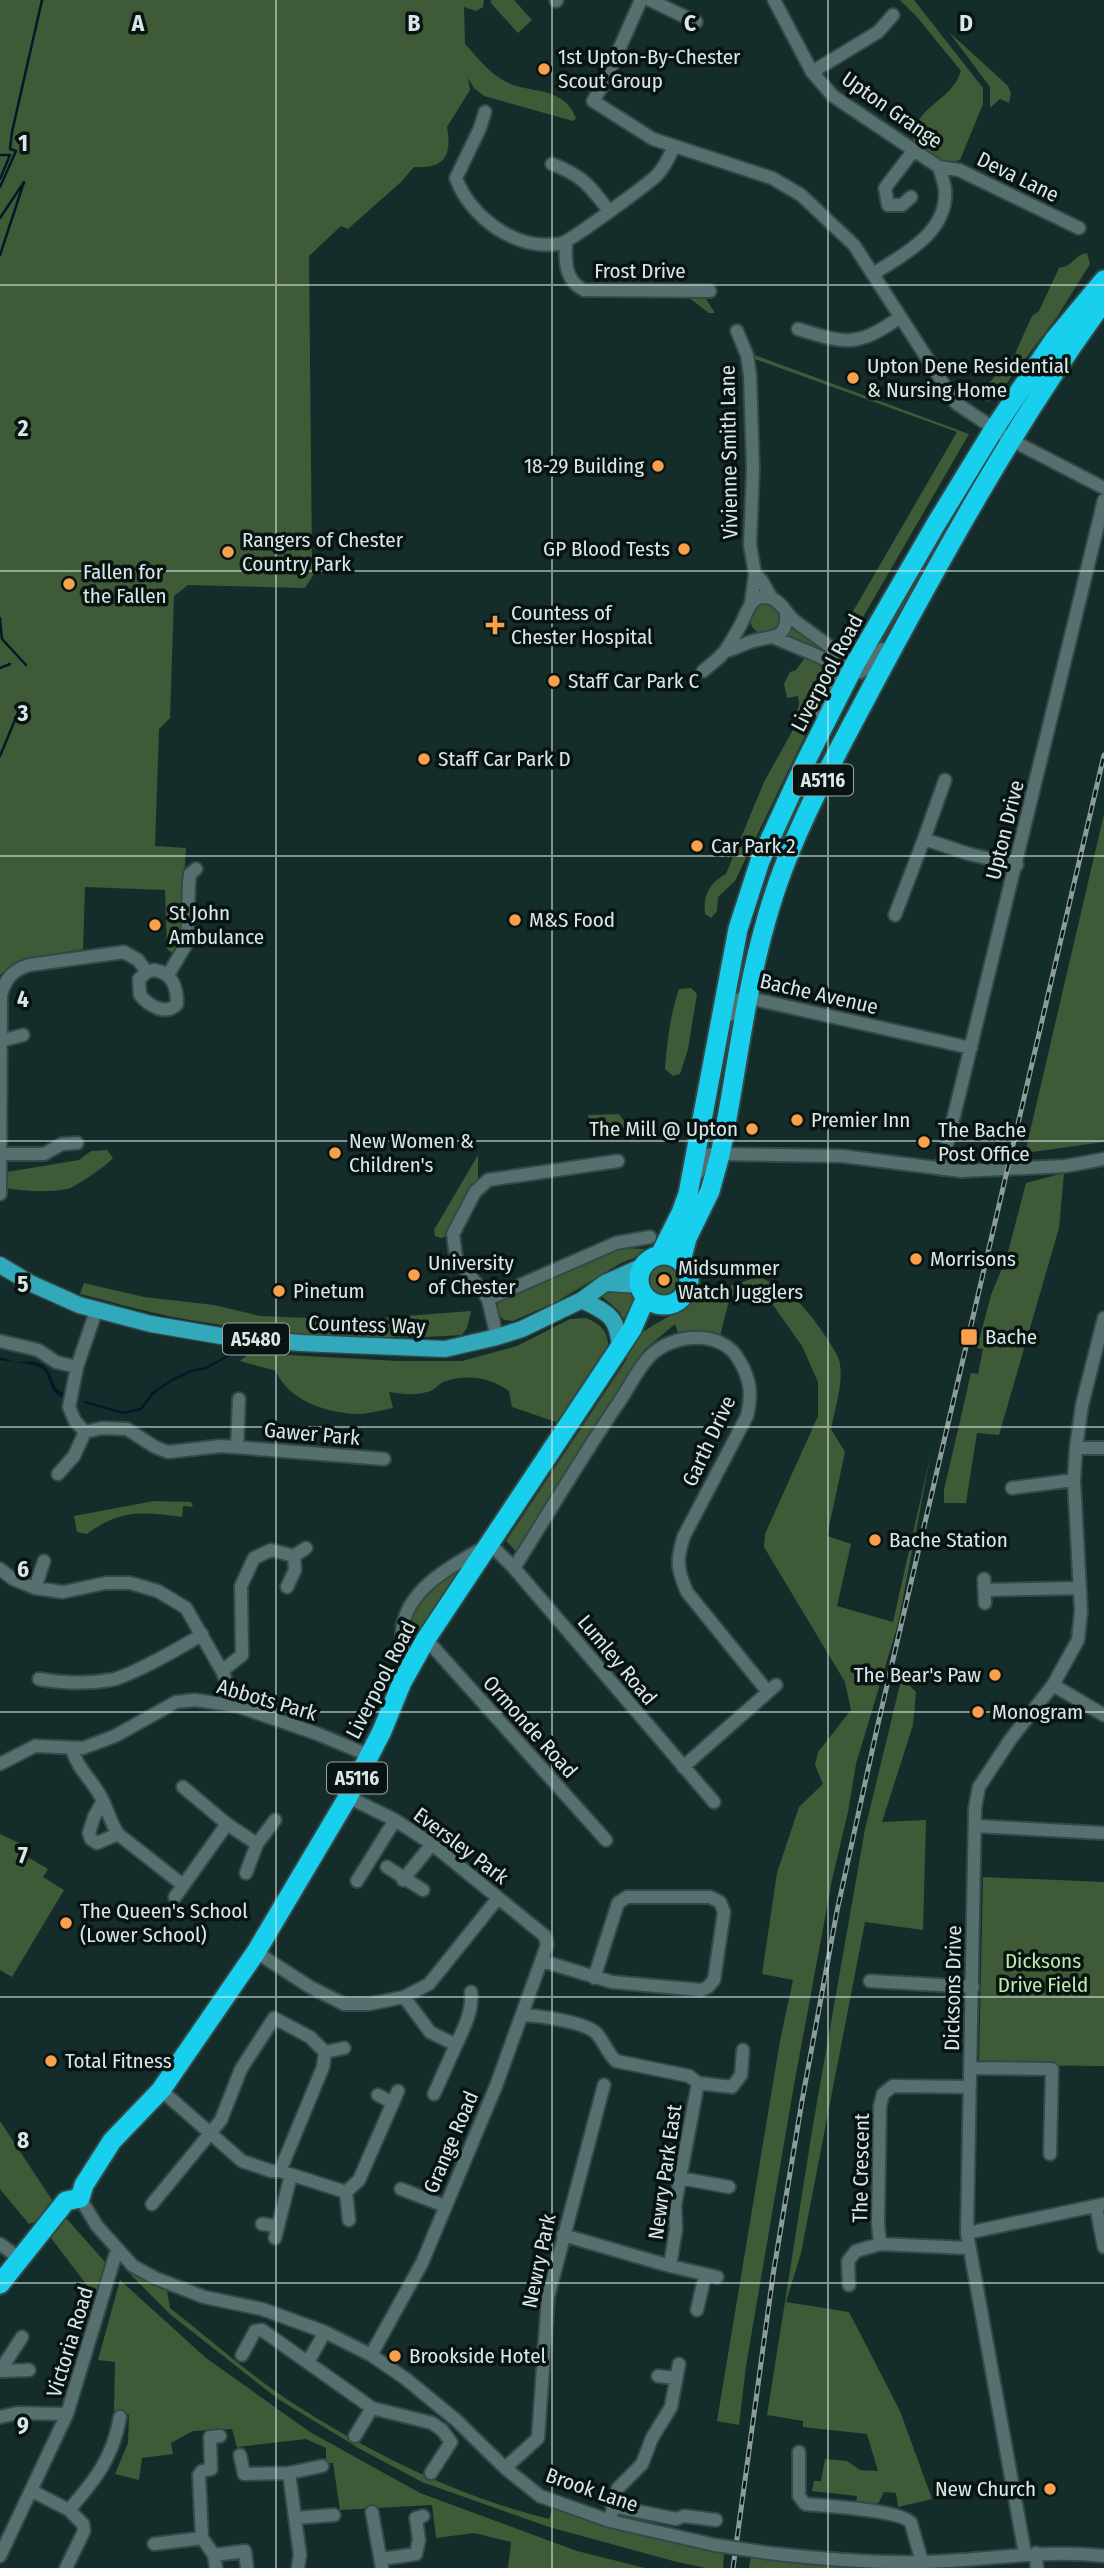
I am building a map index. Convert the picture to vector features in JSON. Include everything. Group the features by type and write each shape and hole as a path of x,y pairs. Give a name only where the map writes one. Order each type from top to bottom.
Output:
{"highway":[{"name":"Liverpool Road","path":"0,2284 33,2240 84,2185 112,2141 161,2090 256,1952 348,1797 426,1639 632,1329 688,1194 738,929 760,862 805,763 936,524 994,429 1054,340 1104,280"},
{"name":"A5116","path":"650,1282 678,1301 687,1291 688,1273 681,1261 687,1238 710,1191 720,1155 766,921 805,818 869,693 1011,440 1067,352 1104,301"},
{"path":"805,763 833,724 855,682 864,681 869,693"},
{"path":"650,1282 668,1255 681,1261"}],"main road":[{"name":"Countess Way","path":"0,1265 54,1295 96,1311 220,1336 301,1343 445,1349 497,1337 522,1328 582,1300 605,1283 650,1282"},
{"path":"582,1300 605,1312 612,1319 618,1327 620,1347"}],"street":[{"path":"641,0 603,85 593,101 637,130 674,146 772,178 801,195 854,245 956,402 1011,440 1104,488"},
{"path":"649,0 696,22"},
{"name":"Upton Grange","path":"774,0 812,72 834,96 939,167 945,189 940,215 919,244 873,275"},
{"path":"812,72 893,22"},
{"path":"485,112 456,178 460,188 484,217 516,239 534,243 566,243 657,176 674,146"},
{"path":"911,197 902,205 888,205 886,188 914,150"},
{"path":"552,164 573,172 582,179 609,211"},
{"name":"Deva Lane","path":"939,167 959,170 1079,228"},
{"name":"Frost Drive","path":"566,243 565,260 570,278 576,286 584,290 710,290"},
{"path":"798,329 839,340 858,340 875,334 899,318"},
{"name":"Vivienne Smith Lane","path":"737,331 749,364 752,468 750,545 755,575 751,603"},
{"name":"Upton Drive","path":"941,1169 1104,500"},
{"path":"744,619 752,635 856,670 875,662 909,603 950,547"},
{"name":"Vivienne Smith Lane","path":"755,575 772,598"},
{"path":"703,671 726,651 751,603 765,597 778,602 786,614 856,670 870,684 869,693"},
{"path":"726,651 769,639 784,628 786,614"},
{"path":"805,763 813,730 834,681 828,661"},
{"path":"894,915 945,780"},
{"path":"923,839 969,854 1017,865"},
{"path":"168,975 187,943 190,874 196,869"},
{"path":"0,1194 1,995 5,982 16,970 38,964 124,952 138,960 147,972"},
{"path":"155,971 168,975 175,985 177,1004 171,1010 150,1004 140,995 139,979 147,972 155,971"},
{"name":"Bache Avenue","path":"712,1074 725,1038 732,1005 741,997 971,1048"},
{"path":"1,1041 23,1035"},
{"path":"1,1154 44,1154 62,1144 77,1143"},
{"path":"688,1194 706,1155 842,1156 941,1169 984,1171 1047,1167 1104,1159"},
{"path":"497,1337 488,1298 456,1257 453,1234 475,1192 488,1180 618,1161"},
{"path":"488,1298 616,1244 650,1237"},
{"path":"58,1474 74,1456 85,1432 75,1421 69,1407 77,1367 96,1311"},
{"name":"Dicksons Drive","path":"1037,2568 1030,2554 968,2248 975,1826 979,1787 1010,1740 1053,1685 1078,1640 1081,1627 1074,1480 1076,1448 1082,1405 1104,1318"},
{"name":"Garth Drive","path":"514,1568 651,1356 671,1342 696,1337 718,1340 737,1355 748,1376 751,1397 747,1416 684,1536 677,1557 687,1592 772,1688 683,1767"},
{"path":"0,1341 38,1350 56,1362 77,1367"},
{"name":"Gawer Park","path":"237,1447 239,1399"},
{"name":"Gawer Park","path":"85,1432 102,1428 127,1429 168,1452 198,1447 237,1447 384,1459"},
{"path":"1076,1448 1104,1448"},
{"path":"1012,1488 1026,1491 1074,1480"},
{"path":"408,1671 402,1632 409,1608 435,1576 490,1544"},
{"name":"Lumley Road","path":"490,1544 514,1568 714,1802"},
{"path":"222,1671 242,1654 240,1586 254,1558 271,1550 294,1556 306,1548"},
{"path":"288,1587 295,1570 294,1556"},
{"path":"35,1588 44,1561"},
{"path":"0,1569 13,1579 35,1588 63,1592 106,1583 130,1583 158,1591 186,1608 222,1671 237,1706"},
{"path":"985,1591 1080,1588"},
{"path":"39,1679 57,1682 113,1680 202,1634"},
{"name":"Ormonde Road","path":"426,1639 606,1840"},
{"path":"1053,1685 1104,1715"},
{"name":"Abbots Park","path":"0,1764 35,1746 83,1748 115,1736 176,1702 195,1700 237,1706 318,1734 368,1755"},
{"path":"72,1749 75,1762 103,1801 118,1834 183,1885"},
{"path":"183,1787 227,1824 257,1844"},
{"name":"Eversley Park","path":"348,1797 395,1820 432,1844 545,1936"},
{"path":"103,1801 89,1833 97,1843 118,1834"},
{"path":"246,1873 257,1844 275,1820"},
{"path":"357,1881 395,1820"},
{"path":"175,1897 227,1824"},
{"path":"975,1826 1104,1833"},
{"path":"403,1880 432,1844"},
{"path":"387,1867 403,1880 423,1890"},
{"path":"542,1961 594,1978 612,1982 701,1990 708,1987 713,1980 724,1912 720,1902 710,1896 627,1897 618,1903 594,1978"},
{"path":"256,1952 310,1987 344,2004 369,2004 404,1997 429,1984 498,1898"},
{"name":"Grange Road","path":"371,2355 422,2263 496,2086 542,1961 547,1945 545,1936"},
{"path":"870,1981 973,1987"},
{"path":"434,2094 468,2018 471,1992"},
{"path":"404,1997 430,2032 456,2045"},
{"path":"152,2204 226,2111 241,2069 277,2012 325,2052"},
{"name":"Newry Park East","path":"523,2015 553,2017 589,2028 598,2035 616,2062 689,2076 698,2083 732,2087 741,2075 743,2050"},
{"path":"325,2052 344,2048"},
{"path":"262,2224 276,2232 285,2173 323,2067 325,2052"},
{"path":"971,2068 1052,2069 1050,2154"},
{"name":"Newry Park East","path":"670,2266 676,2229 675,2205 698,2083"},
{"name":"The Crescent","path":"968,2248 880,2244 878,2223 880,2106 883,2094 893,2086 970,2087"},
{"path":"161,2090 242,2161 346,2192"},
{"name":"Newry Park","path":"505,2468 538,2438 548,2297 563,2235 607,2092"},
{"path":"346,2192 359,2180 396,2097 378,2095"},
{"path":"680,2178 729,2187"},
{"path":"401,2189 445,2206"},
{"path":"346,2192 348,2220"},
{"name":"Brook Lane","path":"73,2199 117,2254 133,2266 155,2278 204,2297 262,2309 325,2332 371,2355 406,2379 456,2420 505,2468 540,2496 610,2521 715,2545 835,2560 922,2562 1030,2554 1104,2556"},
{"path":"967,2233 1100,2205 1104,2247"},
{"name":"Newry Park East","path":"563,2235 711,2276 697,2310"},
{"path":"0,2244 19,2258"},
{"path":"849,2285 848,2261 856,2251 880,2244"},
{"name":"Victoria Road","path":"0,2556 67,2414 117,2254"},
{"path":"242,2355 255,2331 262,2330 372,2408 432,2423 442,2430 451,2442 431,2473"},
{"path":"308,2362 325,2332"},
{"path":"0,2371 22,2337"},
{"path":"610,2521 618,2488 642,2464 652,2438 671,2407 679,2364"},
{"path":"0,2371 29,2370"},
{"path":"658,2376 675,2378"},
{"path":"355,2436 372,2408"},
{"path":"0,2417 18,2413 67,2414"},
{"path":"69,2510 108,2460 120,2417"},
{"path":"220,2436 210,2437 211,2469 202,2471 199,2475 202,2538 215,2561 244,2551 247,2568"},
{"path":"799,2452 805,2471 799,2496 805,2504 887,2507 911,2523 922,2562"},
{"path":"240,2455 244,2474 289,2473 322,2466"},
{"path":"289,2473 300,2555 298,2568"},
{"path":"32,2491 69,2510 83,2524 84,2531 66,2568"},
{"path":"612,2505 676,2519 684,2516 716,2520"},
{"path":"372,2512 382,2563 416,2554 419,2540 416,2518 423,2516"},
{"path":"295,2518 334,2515"},
{"path":"155,2544 202,2538"}],"green space":[{"path":"0,0 484,0 483,7 476,11 464,7 465,44 501,79 553,95 570,107 576,118 573,121 484,96 474,88 468,78 470,90 447,127 448,146 444,159 433,166 414,167 348,229 341,226 309,256 312,563 315,572 305,588 188,585 174,596 170,718 159,729 155,846 186,848 180,941 172,953 167,949 165,890 85,887 83,949 17,961 0,975"},
{"path":"514,0 532,20 518,33 490,2"},
{"path":"900,0 914,0 983,88 983,104 960,160 943,164 913,142 919,120 956,82 961,71"},
{"path":"949,32 1008,86 1011,93 1009,103 1000,99 990,108 990,87"},
{"path":"1087,253 1090,264 1057,317 996,397 988,402 980,398 981,392 1015,354 1032,316 1039,311 1059,268"},
{"path":"704,296 715,313 709,313 688,297"},
{"path":"752,354 969,434 855,631 841,632 957,432 752,358"},
{"path":"936,542 940,543 924,571 875,654 870,655"},
{"path":"765,604 776,608 780,619 776,630 765,634 754,630 750,619 754,608"},
{"path":"790,623 830,652 828,655 783,636"},
{"path":"804,659 814,659 823,668 827,690 735,881 718,897 717,911 711,918 705,914 708,890 726,874 764,782 794,728 798,696 787,698 784,684 790,672 796,670"},
{"path":"1104,814 1104,1142 1025,1153"},
{"path":"691,988 697,994 688,1049 680,1074 673,1076 665,1069 671,1019 679,989"},
{"path":"619,1114 629,1128 591,1128 588,1115"},
{"path":"107,1150 113,1158 91,1176 67,1189 28,1191 5,1188 7,1172 79,1160 91,1151"},
{"path":"478,1155 478,1181 447,1235 442,1238 435,1236 434,1230"},
{"path":"1064,1173 1059,1228 999,1435 977,1433 966,1503 944,1503 944,1490 971,1373 978,1374 983,1349 977,1348 991,1295 1007,1256 1026,1183"},
{"path":"622,1248 644,1249 634,1258 558,1301 513,1321 504,1320 498,1314 498,1302"},
{"path":"664,1264 675,1268 679,1279 675,1290 664,1294 653,1290 649,1279 653,1268"},
{"path":"757,1277 780,1287 806,1310 839,1361 840,1388 831,1429 845,1452 827,1536 851,1544 837,1606 893,1622 931,1453 898,1624 856,1764 832,1880 746,2366 739,2425 717,2421 780,2041 793,1980 762,1974 777,1873 799,1807 823,1784 815,1765 818,1752 851,1710 845,1682 764,1547 765,1534 818,1416 818,1382 802,1346 766,1295 751,1285 730,1297 720,1336 699,1332 678,1333 675,1324 644,1350 517,1552 506,1541 627,1359 625,1347 644,1331 689,1303"},
{"path":"84,1283 144,1297 214,1305 260,1316 355,1320 471,1311 467,1328 462,1335 388,1338 314,1335 240,1328 157,1314 80,1294"},
{"path":"620,1290 632,1291 638,1295 627,1324 618,1310 600,1295"},
{"path":"586,1318 603,1329 609,1348 562,1424 512,1407 509,1391 479,1378 446,1381 422,1393 389,1392 393,1408 360,1414 335,1412 300,1398 282,1381 276,1371 240,1361 250,1353 398,1361 462,1361 517,1346 570,1319"},
{"path":"154,1501 191,1502 193,1507 183,1506 182,1517 132,1514 110,1520 87,1534 77,1532 74,1516"},
{"path":"456,1568 462,1571 412,1647 407,1645 410,1621 421,1600 437,1582"},
{"path":"904,1668 908,1684 916,1692 913,1725 882,1822 926,1820 923,1930 865,1922 801,2253 786,2302 849,2312 900,2411 932,2499 898,2507 896,2493 884,2492 879,2502 873,2506 856,2504 857,2496 812,2491 814,2481 821,2481 825,2459 847,2461 860,2470 878,2471 867,2434 803,2427 803,2421 767,2415 813,2125 865,1829"},
{"path":"0,1834 26,1846 26,1856 48,1869 43,1877 64,1890 12,1977 0,1970"},
{"name":"Dicksons Drive Field","path":"983,1877 1104,1882 1104,2066 979,2065"},
{"path":"0,2121 52,2200 40,2220 29,2224 0,2189"},
{"path":"66,2218 105,2262 96,2297 51,2238"},
{"path":"124,2268 167,2291 170,2308 273,2390 381,2454 480,2498 549,2519 553,2506 724,2552 723,2568 706,2568 677,2562 549,2527 422,2482 360,2449 278,2399 171,2315"},
{"path":"120,2280 206,2358 310,2432 420,2493 577,2551 645,2568 508,2568 511,2542 474,2533 436,2538 432,2505 340,2510 333,2463 326,2463 326,2448 306,2439 237,2447 232,2429 193,2431 171,2443 173,2454 142,2458 139,2480 115,2474 128,2443 129,2415 114,2411 115,2362 98,2360"},
{"path":"751,2555 917,2568 749,2568"}],"water":[{"path":"0,1357 15,1362 39,1363 48,1371 57,1389 65,1394 63,1398 55,1393 42,1369 0,1360"}],"waterway":[{"path":"0,187 16,151 10,149 12,132 42,0"},
{"path":"0,155 10,155 0,179"},
{"path":"0,218 24,182 0,255"},
{"path":"0,618 2,639 26,665"},
{"path":"0,668 10,664"},
{"path":"0,756 22,703"},
{"path":"85,1402 123,1413 141,1409 153,1393 172,1380 191,1371 206,1368 241,1349"}],"railway":[{"path":"733,2568 773,2275 837,1911 878,1724 1104,755"}],"place":[{"name":"1st Upton-By-Chester Scout Group","path":"544,69"},
{"name":"Upton Dene Residential & Nursing Home","path":"853,378"},
{"name":"18-29 Building","path":"658,466"},
{"name":"GP Blood Tests","path":"684,549"},
{"name":"Rangers of Chester Country Park","path":"228,552"},
{"name":"Fallen for the Fallen","path":"69,584"},
{"name":"Countess of Chester Hospital","path":"495,625"},
{"name":"Staff Car Park C","path":"554,681"},
{"name":"Staff Car Park D","path":"424,759"},
{"name":"Car Park 2","path":"697,846"},
{"name":"M&S Food","path":"515,920"},
{"name":"St John Ambulance","path":"155,925"},
{"name":"Premier Inn","path":"797,1120"},
{"name":"The Mill @ Upton","path":"752,1129"},
{"name":"The Bache Post Office","path":"924,1142"},
{"name":"New Women & Children's","path":"335,1153"},
{"name":"Morrisons","path":"916,1259"},
{"name":"University of Chester","path":"414,1275"},
{"name":"Midsummer Watch Jugglers","path":"664,1280"},
{"name":"Pinetum","path":"279,1291"},
{"name":"Bache","path":"969,1337"},
{"name":"Bache Station","path":"875,1540"},
{"name":"The Bear's Paw","path":"995,1675"},
{"name":"Monogram","path":"978,1712"},
{"name":"The Queen's School (Lower School)","path":"66,1923"},
{"name":"Total Fitness","path":"51,2061"},
{"name":"Brookside Hotel","path":"395,2356"},
{"name":"New Church","path":"1050,2489"}]}
